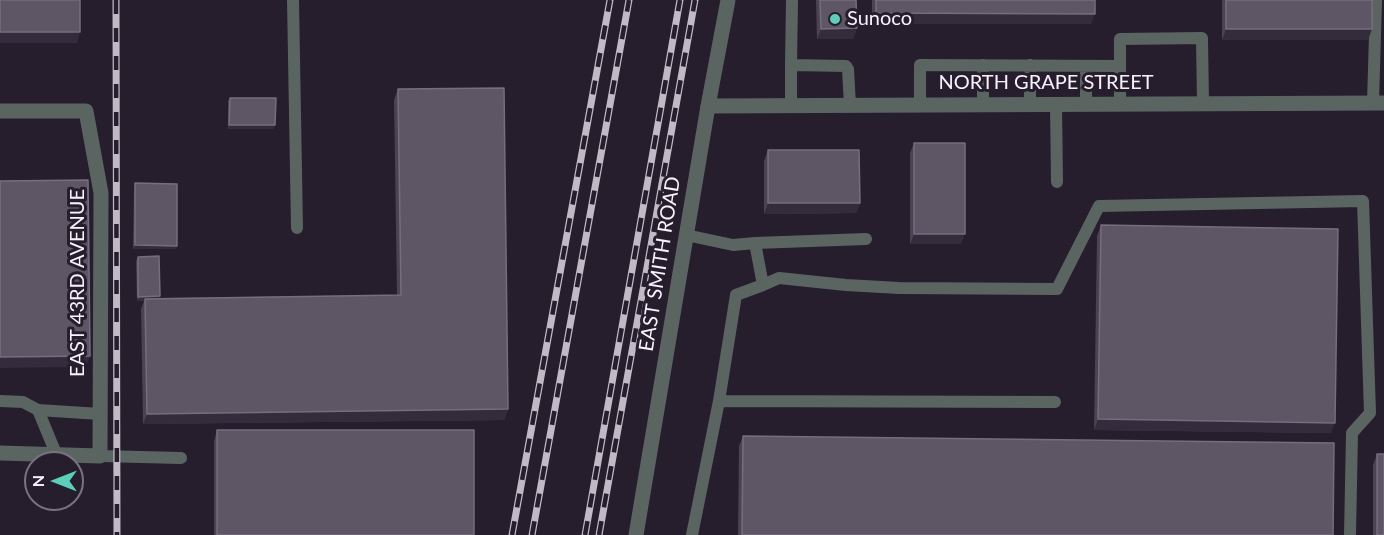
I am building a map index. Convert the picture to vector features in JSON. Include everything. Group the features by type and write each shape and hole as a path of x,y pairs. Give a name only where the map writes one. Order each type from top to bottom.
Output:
{"street":[{"name":"EAST SMITH ROAD","path":"636,535 728,0"},
{"name":"NORTH GRAPE STREET","path":"708,106 1379,103"},
{"name":"EAST 43RD AVENUE","path":"0,111 86,111 101,193 100,456"},
{"path":"0,453 24,454"},
{"path":"84,456 100,456"}],"lane":[{"path":"293,0 297,228"},
{"path":"791,105 792,0"},
{"path":"1376,0 1379,103"},
{"path":"1120,104 1120,39 1202,38 1203,103"},
{"path":"791,65 846,66 850,105"},
{"path":"920,105 920,65 1120,66"},
{"path":"983,65 983,105"},
{"path":"1030,65 1030,105"},
{"path":"1086,66 1086,104"},
{"path":"1056,105 1057,182"},
{"path":"692,535 719,400 736,295 778,278 899,288 1057,289 1099,206 1363,201 1370,413 1352,433 1350,535"},
{"path":"686,235 733,245 866,239"},
{"path":"755,243 763,285"},
{"path":"719,400 1055,402"},
{"path":"0,401 23,402 38,410 100,414"},
{"path":"38,410 55,451"},
{"path":"100,456 181,458"}],"building":[{"path":"0,0 80,0 80,32 0,32"},
{"name":"Sunoco","path":"820,0 856,0 857,28 821,29"},
{"path":"876,0 1095,0 1095,14 876,13"},
{"path":"1226,0 1372,0 1372,29 1226,29"},
{"path":"504,88 508,409 147,414 145,299 401,295 398,89"},
{"path":"230,98 276,98 275,125 229,125"},
{"path":"914,143 965,143 965,234 914,234"},
{"path":"768,150 859,150 860,203 768,203"},
{"path":"88,180 90,356 0,357 0,181"},
{"path":"135,183 177,184 177,246 135,245"},
{"path":"1101,225 1338,229 1335,423 1098,419"},
{"path":"159,256 160,296 138,297 138,257"},
{"path":"217,430 474,430 474,535 217,535"},
{"path":"743,436 1334,443 1333,535 742,535"},
{"path":"1377,454 1384,454 1384,535 1377,535"}],"railway":[{"path":"116,0 117,535"},
{"path":"512,535 610,0"},
{"path":"532,535 629,0"},
{"path":"585,535 680,0"},
{"path":"599,535 695,0"}],"place":[{"name":"Sunoco","path":"835,19"}]}
